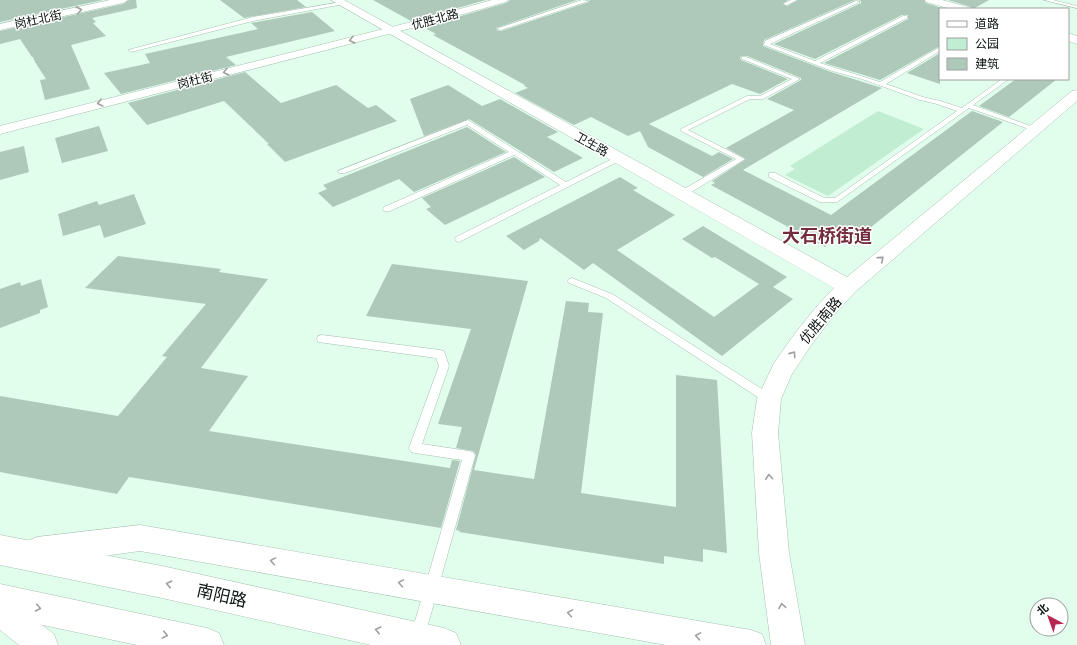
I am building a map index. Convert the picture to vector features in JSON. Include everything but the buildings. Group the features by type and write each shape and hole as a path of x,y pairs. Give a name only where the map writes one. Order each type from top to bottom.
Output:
{"street":[{"name":"岗杜北街","path":"0,27 123,0"},
{"name":"优胜北路","path":"390,30 503,0"},
{"path":"930,0 960,8"},
{"name":"卫生路","path":"339,2 848,287"},
{"name":"岗杜街","path":"0,130 390,30"},
{"name":"优胜南路","path":"788,645 773,546 765,433 769,399 782,370 826,310 848,287 1034,128 1077,94"},
{"path":"7,552 140,538 751,645"},
{"name":"南阳路","path":"7,552 162,582 430,642"},
{"path":"0,600 207,645"},
{"path":"0,612 43,645"}],"lane":[{"path":"499,30 587,1 584,0"},
{"path":"785,4 795,0"},
{"path":"1046,0 1077,7"},
{"path":"131,50 253,19 339,2"},
{"path":"858,2 767,42 767,45 814,63 881,84 922,99 938,102 962,110"},
{"path":"814,63 905,17"},
{"path":"881,84 939,50"},
{"path":"682,194 741,159 683,130 749,97 761,98 797,79 744,58"},
{"path":"772,175 823,200 837,200 1005,80"},
{"path":"969,106 1034,128"},
{"path":"342,171 468,122 566,185"},
{"path":"387,209 515,152"},
{"path":"459,239 619,159"},
{"path":"572,281 610,296 769,399"},
{"path":"322,339 440,354 444,366 415,448 469,456 431,589 430,642"}],"green space":[{"path":"878,111 924,129 828,196 785,175 795,169 790,166"}],"district":[{"name":"大石桥街道","path":"827,235"}]}
